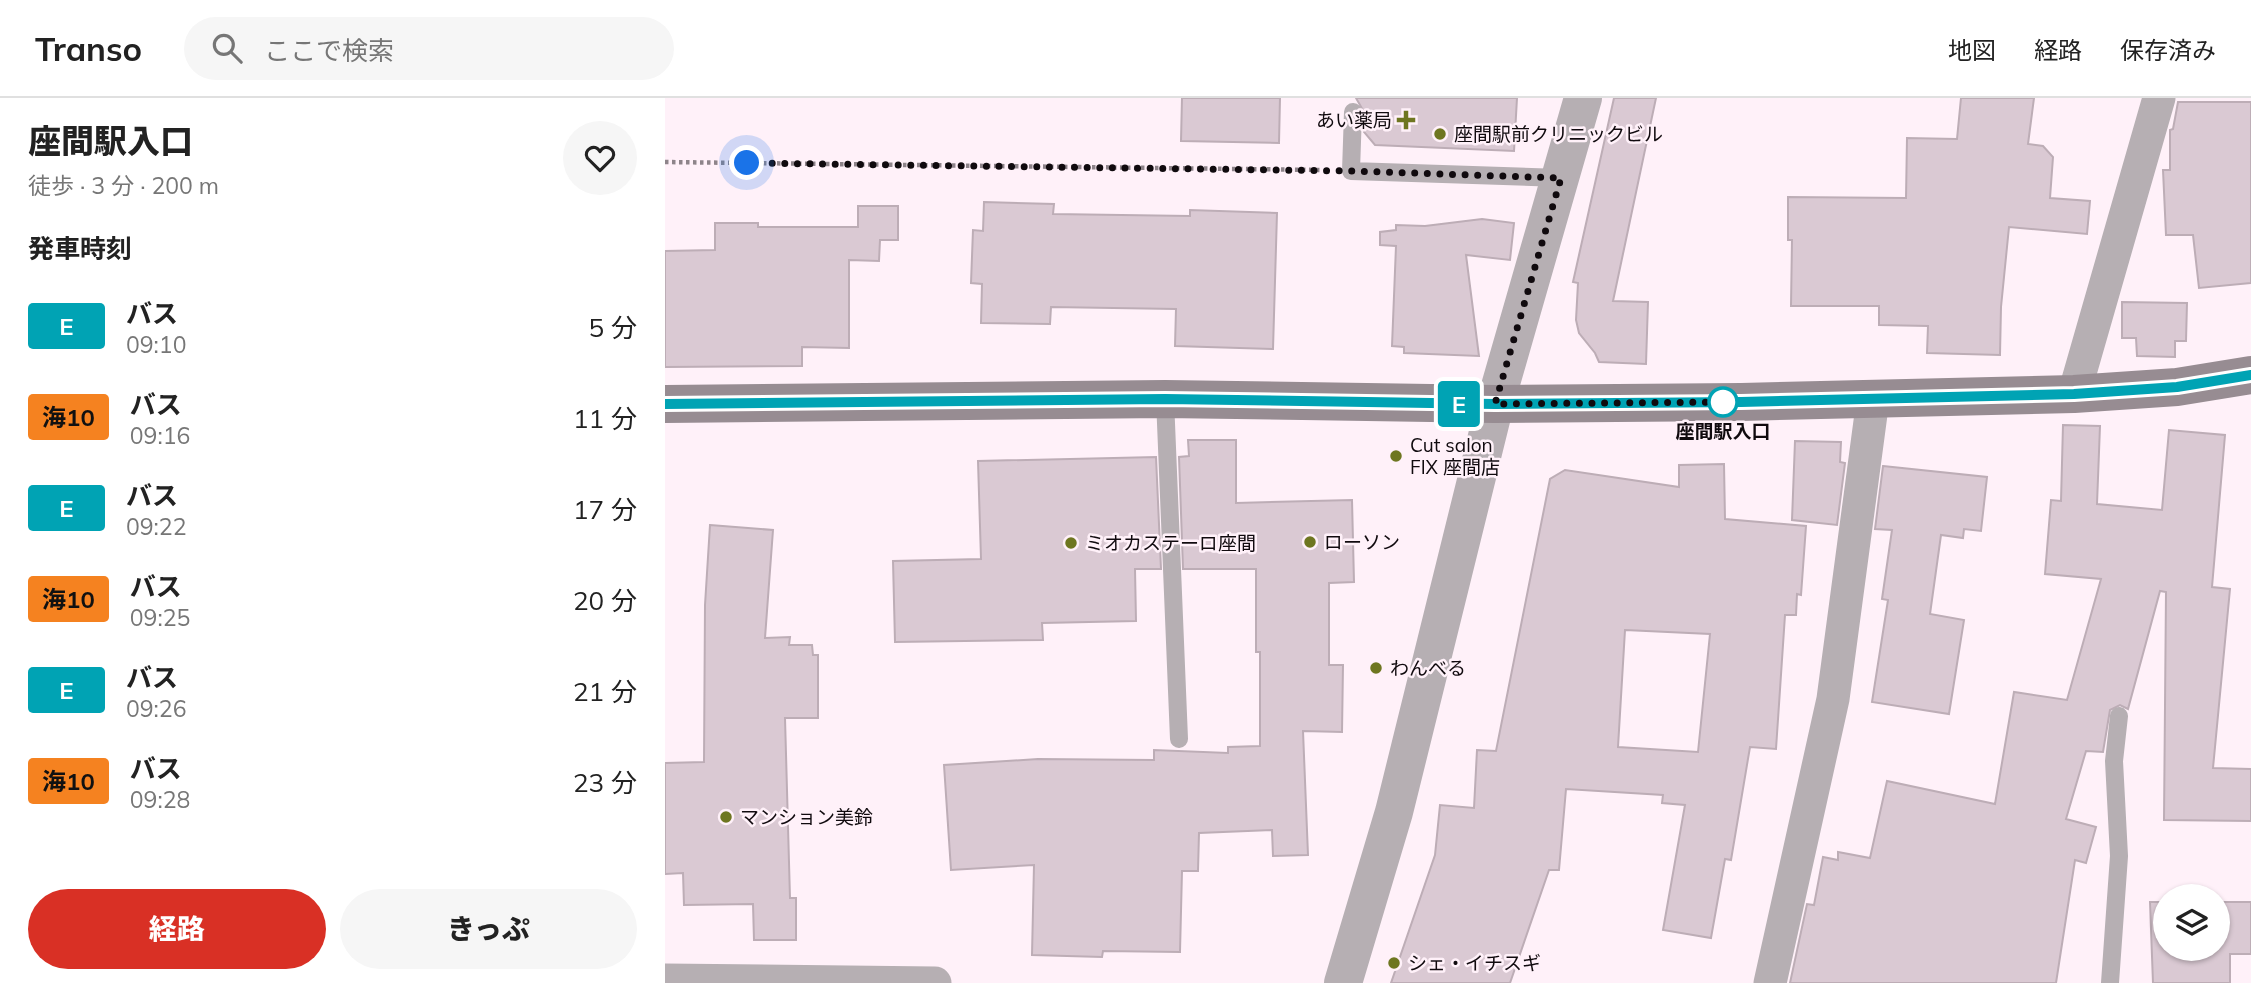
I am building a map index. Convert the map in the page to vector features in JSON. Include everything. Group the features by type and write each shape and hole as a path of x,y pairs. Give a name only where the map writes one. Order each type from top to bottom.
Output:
{"main road":[{"path":"665,404 1165,399 1495,404 1873,399 2074,394 2177,387 2251,375"}],"street":[{"path":"1343,983 1394,812 1495,404 1583,98"},
{"path":"2074,394 2159,98"},
{"path":"1770,983 1833,699 1873,399"},
{"path":"665,980 935,983"}],"lane":[{"path":"1353,113 1351,171 1561,178"},
{"path":"1165,399 1179,739"},
{"path":"2110,983 2119,856 2115,761 2119,716"}],"path":[{"path":"665,162 1351,171"}],"building":[{"path":"1182,98 1280,98 1279,143 1181,141"},
{"name":"座間駅前クリニックビル","path":"1356,98 1517,98 1514,151 1375,145 1364,132 1364,112"},
{"path":"1614,98 1656,98 1613,301 1648,302 1646,364 1599,362 1579,333 1576,320 1578,283 1573,282"},
{"path":"1961,98 2034,98 2028,144 2043,146 2053,157 2050,198 2090,201 2087,234 2009,227 2001,307 2000,355 1927,353 1928,326 1879,325 1879,306 1791,306 1792,240 1788,240 1788,197 1906,198 1907,138 1957,139"},
{"path":"2178,102 2251,102 2251,283 2199,288 2193,235 2166,235 2163,170 2170,170 2170,130 2173,129"},
{"path":"984,202 1054,204 1053,214 1190,216 1190,210 1277,213 1273,349 1175,346 1176,309 1051,307 1050,324 981,323 982,284 971,283 973,230 983,231"},
{"path":"858,206 898,206 898,240 880,240 879,261 849,260 849,348 802,347 802,366 665,367 665,251 715,250 715,223 758,223 758,227 858,227"},
{"path":"1482,219 1514,223 1510,260 1466,255 1479,356 1404,353 1404,347 1392,346 1396,246 1380,245 1380,232 1396,230 1396,225 1425,226"},
{"path":"2122,302 2187,303 2186,341 2175,341 2175,357 2137,356 2136,338 2122,338"},
{"path":"2063,425 2100,426 2097,504 2162,510 2169,430 2225,435 2212,587 2230,589 2213,768 2251,769 2251,821 2164,820 2166,592 2160,591 2128,709 2120,705 2110,710 2103,752 2086,751 2066,819 2096,827 2086,863 2075,860 2056,983 1790,983 1807,904 1814,905 1823,857 1838,860 1838,852 1870,858 1887,781 1995,804 2014,692 2067,700 2101,579 2045,574 2051,500 2061,501"},
{"path":"1188,440 1236,440 1236,503 1352,500 1354,582 1329,583 1329,665 1343,665 1342,732 1303,731 1308,855 1273,856 1272,830 1199,833 1198,871 1182,871 1180,952 1103,951 1102,957 1032,955 1034,865 951,870 944,765 1038,759 1154,760 1154,750 1228,753 1228,747 1260,746 1260,652 1256,652 1256,569 1183,569 1179,457 1189,456"},
{"path":"1795,441 1841,442 1840,462 1845,463 1837,525 1792,520"},
{"name":"ミオカステーロ座間","path":"1156,457 1161,569 1135,569 1136,621 1042,623 1043,640 895,642 893,561 981,559 978,461"},
{"path":"1724,464 1725,519 1806,526 1801,595 1797,594 1796,615 1785,615 1776,749 1750,747 1731,860 1725,859 1711,938 1663,930 1685,805 1662,803 1663,795 1566,789 1559,870 1549,870 1510,983 1391,983 1435,855 1440,805 1474,808 1477,750 1496,751 1550,479 1565,470 1679,487 1679,465","holes":["1625,630 1710,634 1698,752 1618,747"]},
{"path":"1883,466 1987,477 1981,531 1964,529 1963,538 1941,535 1930,614 1964,620 1949,714 1872,702 1888,600 1882,599 1892,530 1875,529"},
{"path":"710,525 773,530 765,638 790,637 789,645 812,645 813,655 818,655 818,718 785,718 790,898 796,898 796,940 754,940 753,904 684,905 683,873 665,874 665,763 704,762 705,605"},
{"path":"2150,902 2153,902 2153,961 2230,961 2230,983 2153,983"},
{"path":"2230,902 2251,902 2251,954 2230,954"}],"bus line":[{"name":"E","path":"665,404 1165,399 1495,404 1741,402 2074,394 2177,387 2251,375"}],"place":[{"name":"あい薬局","path":"1406,120"},
{"name":"座間駅前クリニックビル","path":"1440,134"},
{"name":"座間駅入口","path":"1723,402"},
{"name":"Cut salon FIX 座間店","path":"1396,456"},
{"name":"ローソン","path":"1310,542"},
{"name":"ミオカステーロ座間","path":"1071,543"},
{"name":"わんべる","path":"1376,668"},
{"name":"マンション美鈴","path":"726,817"},
{"name":"シェ・イチスギ","path":"1394,963"}],"route":[{"path":"747,163 1351,171 1561,178 1495,404 1723,402"}]}
